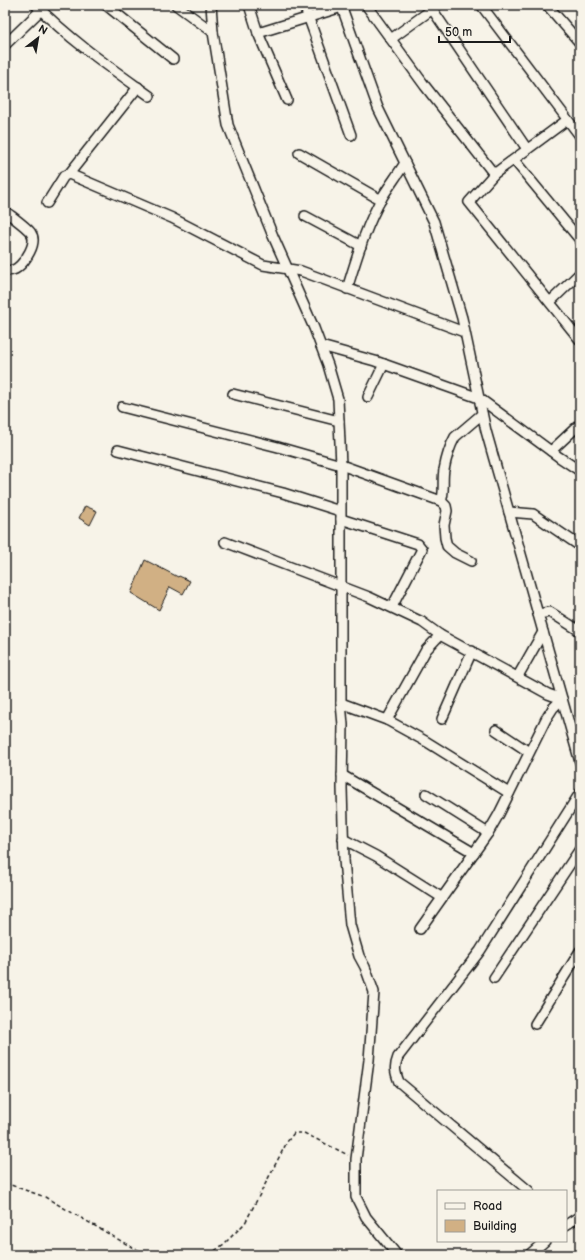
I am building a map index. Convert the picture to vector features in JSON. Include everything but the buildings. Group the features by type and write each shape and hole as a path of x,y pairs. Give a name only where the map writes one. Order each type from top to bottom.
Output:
{"street":[{"path":"106,5 173,59"},
{"path":"176,5 213,32"},
{"path":"211,5 213,32 228,125 287,269 321,346 338,399 341,465 341,703 343,725 343,839 350,926 359,956 365,967 374,992 369,1060 356,1159 356,1198 366,1217 385,1238 397,1255"},
{"path":"249,5 258,33 287,100"},
{"path":"304,5 350,135"},
{"path":"366,5 494,174"},
{"path":"481,5 580,136"},
{"path":"547,5 580,43"},
{"path":"258,33 342,6 378,108 434,222 464,332 482,414 580,762"},
{"path":"7,40 39,7 81,45 150,96"},
{"path":"391,39 435,7 527,149"},
{"path":"47,203 64,176 69,174 138,87"},
{"path":"567,120 494,174 469,202 580,340"},
{"path":"299,153 381,200"},
{"path":"514,160 580,240"},
{"path":"347,289 364,235 381,200 406,163"},
{"path":"69,174 172,218 263,265 301,271 464,332"},
{"path":"5,211 31,232 34,240 31,249 23,261 16,268 10,271 5,270"},
{"path":"305,216 361,246"},
{"path":"550,302 580,273"},
{"path":"321,346 384,364 479,398 580,471"},
{"path":"368,397 384,364"},
{"path":"233,394 339,421"},
{"path":"122,408 278,447 341,465 441,501 446,506 447,511 444,525 445,542 447,546 455,553 471,562"},
{"path":"441,501 444,497 444,470 455,437 482,414"},
{"path":"551,451 580,424"},
{"path":"118,450 283,494 418,544 422,547 422,549 392,607"},
{"path":"509,512 533,514 580,546"},
{"path":"225,542 392,607 422,622 440,635 518,676 548,694 562,699"},
{"path":"538,614 550,612 580,631"},
{"path":"518,676 543,632"},
{"path":"387,720 426,650 440,635"},
{"path":"442,720 472,651"},
{"path":"420,929 441,897 488,833 553,708 562,699"},
{"path":"341,703 387,720 427,742 509,793"},
{"path":"496,730 529,752"},
{"path":"342,775 474,853"},
{"path":"527,1190 399,1082 395,1072 395,1065 398,1057 480,951 580,793"},
{"path":"426,794 488,833"},
{"path":"343,839 376,856 441,897"},
{"path":"494,978 580,849"},
{"path":"534,1024 580,951"},
{"path":"567,1223 580,1216"},
{"path":"528,1255 544,1242"}],"path":[{"path":"209,1255 224,1244 245,1223 287,1142 294,1133 304,1133 356,1159"},
{"path":"5,1183 45,1197 135,1249 152,1255"}]}
